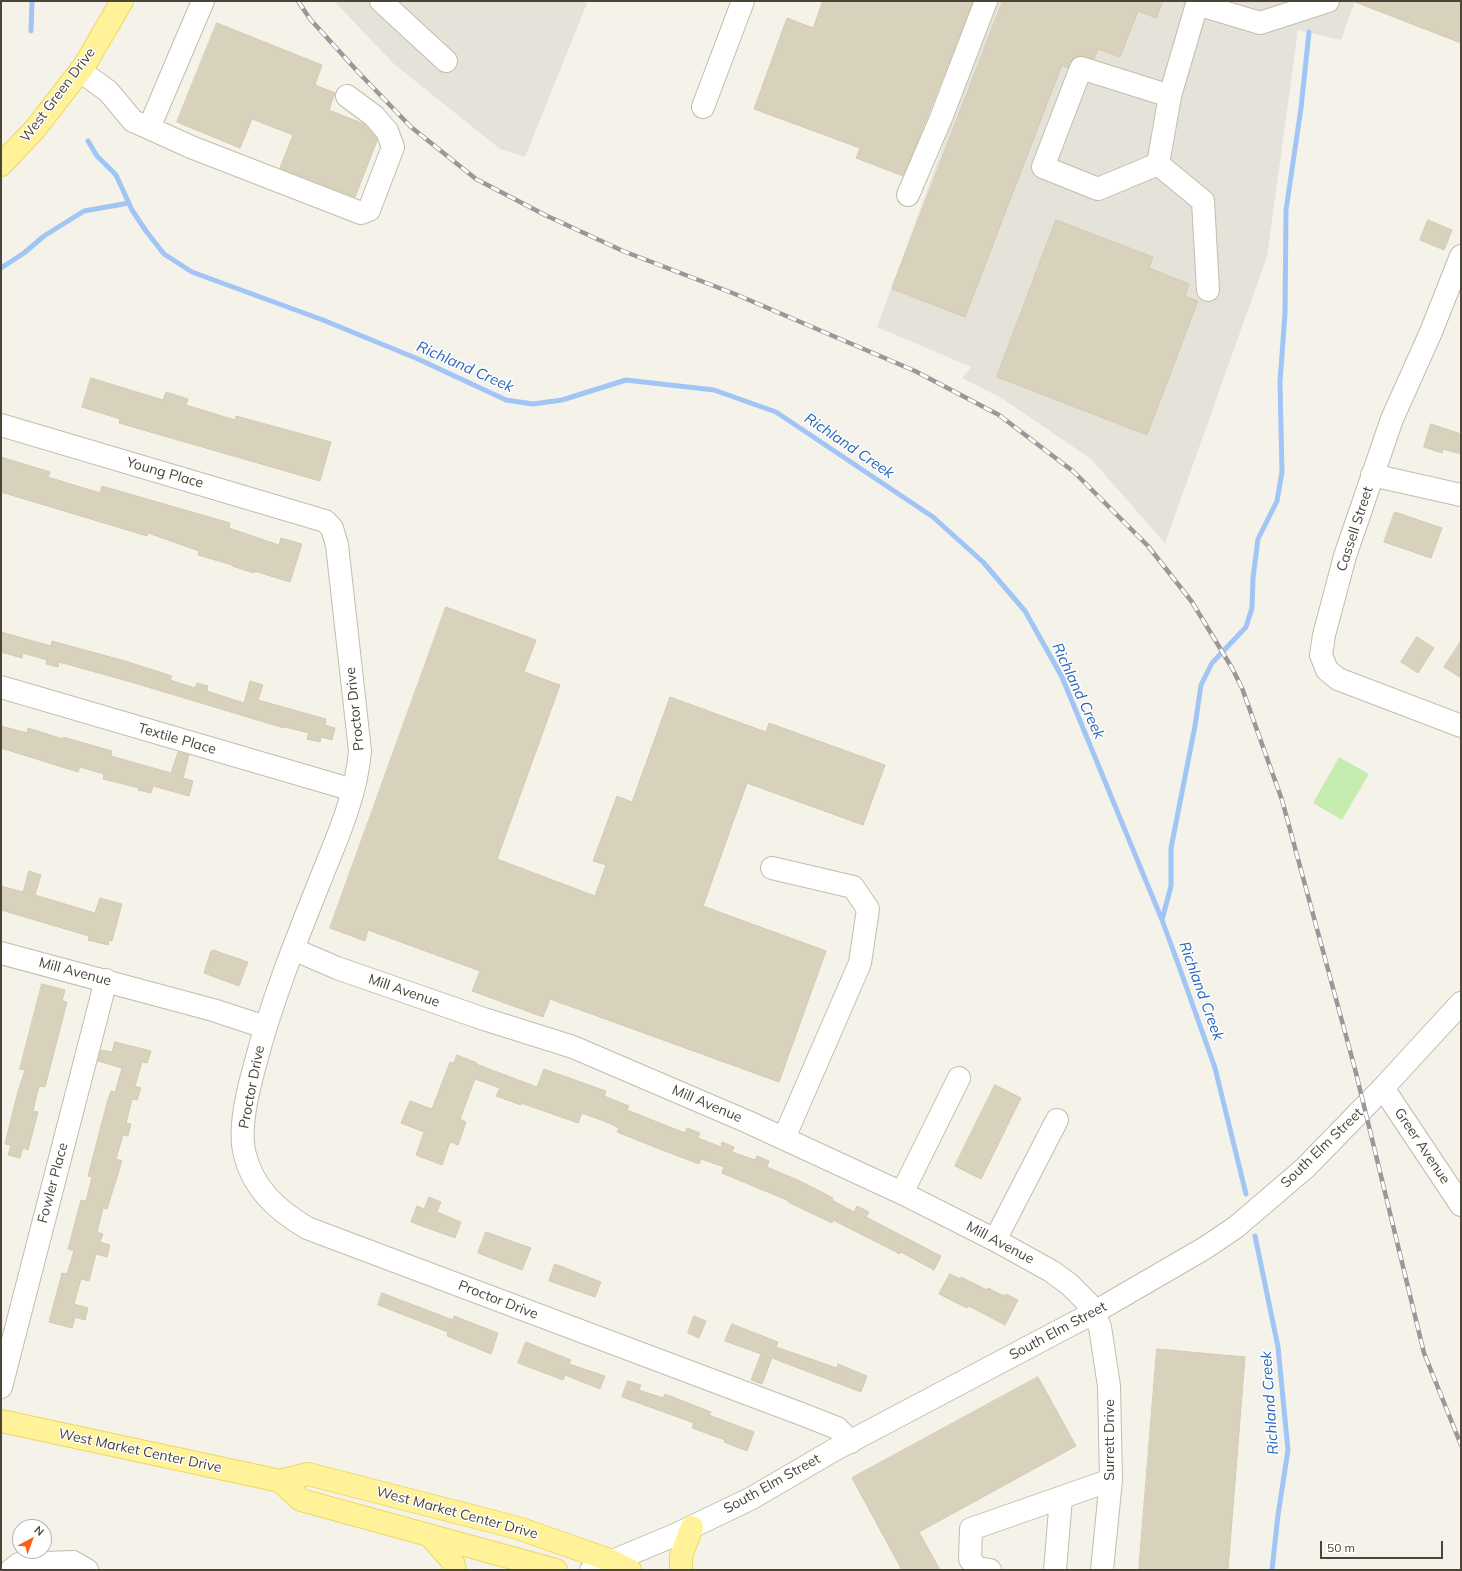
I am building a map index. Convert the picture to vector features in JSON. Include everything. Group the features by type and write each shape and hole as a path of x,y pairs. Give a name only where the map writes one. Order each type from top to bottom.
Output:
{"main road":[{"name":"West Green Drive","path":"1,165 35,129 80,71 122,1"},
{"name":"West Market Center Drive","path":"1,1421 280,1481 308,1474 518,1528 621,1566"},
{"name":"West Market Center Drive","path":"280,1481 301,1500 431,1537 556,1570"},
{"path":"681,1570 681,1556 692,1527"},
{"path":"431,1537 453,1562 455,1570"}],"street":[{"path":"149,128 203,1"},
{"path":"381,1 446,61"},
{"path":"703,106 743,1"},
{"path":"908,195 941,118 986,1"},
{"path":"1158,164 1170,96 1198,2 1260,23 1328,1"},
{"path":"1158,164 1098,189 1043,167 1081,68 1170,96"},
{"path":"80,71 108,91 133,121 191,147 361,213 369,210 393,147 387,131 374,116 347,96"},
{"path":"1158,164 1203,201 1208,290"},
{"name":"Cassell Street","path":"1461,256 1431,332 1392,419 1372,475 1345,556 1324,635 1321,655 1327,670 1338,679 1461,726"},
{"name":"Young Place","path":"1,425 328,523"},
{"path":"1372,475 1461,495"},
{"name":"Proctor Drive","path":"328,523 332,528 337,545 360,751 358,770 349,808 293,949 265,1027 250,1084 243,1130 244,1151 250,1171 268,1199 290,1218 307,1228 804,1415 836,1428 851,1442"},
{"name":"Textile Place","path":"1,687 353,790"},
{"path":"772,868 853,887 868,909 860,963 784,1138"},
{"name":"Mill Avenue","path":"293,949 344,970 484,1019 573,1047 784,1138 902,1193 995,1240 1051,1271 1069,1284 1088,1303 1093,1313"},
{"name":"Mill Avenue","path":"1,953 106,980 213,1010 265,1027"},
{"name":"Fowler Place","path":"1,1387 106,980"},
{"name":"South Elm Street","path":"591,1570 621,1566 692,1527 752,1498 834,1450 1093,1313 1205,1248 1236,1227 1305,1168 1383,1088 1461,1002"},
{"path":"902,1193 959,1078"},
{"name":"Greer Avenue","path":"1383,1088 1461,1205"},
{"path":"995,1240 1056,1120"},
{"name":"Surrett Drive","path":"1093,1313 1100,1327 1109,1386 1110,1480 1102,1570"},
{"path":"990,1570 977,1568 970,1559 971,1529 1110,1480"},
{"path":"1055,1570 1061,1498"},
{"path":"11,1570 20,1564 73,1562 87,1570"}],"shaded area":[{"path":"334,1 588,1 525,157 500,149 394,64"},
{"path":"996,1 1355,1 1341,40 1298,30 1267,257 1165,543 1091,459 1003,399 962,378 971,367 877,327"}],"green space":[{"path":"1339,757 1369,774 1342,820 1313,803"}],"building":[{"path":"823,1 973,1 903,176 856,158 860,148 754,109 787,18 813,28"},
{"path":"1003,1 1163,1 1156,18 1138,11 1120,57 1098,49 1094,59 1078,56 1073,59 1068,68 1062,65 965,317 892,289"},
{"path":"1461,1 1461,43 1355,2"},
{"path":"217,23 322,65 315,85 335,93 329,110 364,124 376,137 377,141 355,197 280,168 293,135 252,119 240,148 177,122"},
{"path":"1056,220 1153,257 1149,268 1189,284 1185,296 1198,301 1147,435 997,377"},
{"path":"1428,220 1452,230 1444,250 1420,240"},
{"path":"91,378 163,400 166,392 188,399 186,405 235,420 236,416 331,442 320,481 119,423 120,419 82,407"},
{"path":"1431,424 1461,434 1461,454 1443,449 1442,453 1424,447"},
{"path":"1,457 50,472 48,477 100,493 102,486 230,523 229,528 279,545 281,538 302,544 290,582 254,571 254,573 198,555 199,551 148,533 147,536 1,492"},
{"path":"1395,512 1442,528 1431,558 1384,542"},
{"path":"446,607 536,640 524,672 560,685 497,859 595,896 606,865 593,861 617,796 632,802 670,697 766,732 769,723 885,765 863,825 747,783 703,906 826,951 779,1082 550,999 543,1017 472,991 480,971 368,930 365,941 330,928"},
{"path":"1,632 51,646 52,641 125,661 172,676 170,680 195,688 197,683 208,686 207,691 244,703 250,681 263,685 258,700 326,719 325,725 335,728 332,740 321,737 320,742 307,739 309,733 284,728 131,682 59,662 58,667 46,664 47,660 23,653 22,658 1,652"},
{"path":"1417,637 1434,648 1418,673 1401,662"},
{"path":"1461,641 1461,678 1444,667"},
{"path":"1,726 27,733 28,728 63,739 63,737 112,751 111,756 171,773 178,752 189,755 183,778 193,781 189,796 153,786 151,793 138,790 139,788 103,779 104,774 80,767 78,772 1,748"},
{"path":"29,871 41,875 35,895 95,913 100,898 122,904 112,941 109,940 108,945 88,940 89,936 1,910 1,886 23,892"},
{"path":"213,950 248,962 239,986 204,973 211,951"},
{"path":"42,984 65,990 62,1001 67,1002 45,1087 39,1086 33,1111 38,1112 28,1150 23,1148 20,1158 8,1155 11,1145 5,1144 17,1095 25,1070 20,1069"},
{"path":"115,1042 151,1051 147,1063 142,1062 135,1086 141,1088 137,1100 132,1099 126,1123 131,1124 128,1136 123,1135 116,1159 122,1161 107,1209 103,1208 97,1232 103,1234 100,1242 110,1245 107,1257 96,1254 89,1281 81,1279 74,1304 88,1308 85,1320 75,1317 72,1328 49,1322 62,1273 67,1274 74,1251 68,1249 81,1200 86,1201 92,1177 88,1176 107,1103 111,1091 115,1092 122,1068 98,1061 101,1050 112,1052"},
{"path":"457,1055 477,1063 476,1064 537,1087 544,1069 606,1091 604,1096 629,1106 627,1110 685,1133 687,1128 700,1133 698,1138 721,1147 722,1142 734,1147 732,1152 755,1160 757,1156 769,1161 767,1167 800,1181 833,1198 832,1200 854,1212 857,1206 869,1212 866,1217 941,1256 934,1270 901,1252 900,1254 833,1220 832,1223 788,1202 789,1201 722,1173 724,1167 701,1159 699,1164 617,1132 619,1128 582,1113 578,1123 521,1103 521,1105 496,1096 500,1088 475,1079 460,1119 466,1122 458,1145 450,1142 442,1165 416,1155 424,1132 401,1123 410,1101 432,1109 450,1062 454,1063"},
{"path":"995,1085 1021,1098 981,1179 955,1166"},
{"path":"429,1197 441,1202 437,1212 461,1222 455,1238 411,1222 417,1206 424,1209"},
{"path":"486,1232 531,1248 522,1270 478,1253"},
{"path":"555,1264 601,1282 595,1297 549,1281"},
{"path":"950,1274 960,1279 961,1277 987,1290 988,1288 1004,1296 1006,1294 1018,1300 1005,1325 969,1306 967,1308 939,1294"},
{"path":"382,1293 453,1320 454,1316 498,1333 491,1354 447,1336 448,1332 378,1305"},
{"path":"694,1316 706,1321 699,1338 688,1333"},
{"path":"732,1324 778,1342 776,1347 837,1368 838,1364 867,1376 861,1392 772,1358 762,1384 751,1380 761,1354 725,1341"},
{"path":"526,1342 571,1360 569,1364 605,1376 600,1389 565,1375 563,1380 518,1363"},
{"path":"1157,1349 1245,1357 1228,1570 1139,1570"},
{"path":"1038,1377 1076,1446 919,1532 940,1570 902,1570 852,1478"},
{"path":"628,1381 641,1385 639,1390 663,1398 665,1394 711,1412 709,1415 754,1432 747,1451 724,1442 725,1440 692,1428 694,1423 622,1397"}],"waterway":[{"name":"Richland Creek","path":"31,31 32,1"},
{"path":"1162,920 1171,886 1171,848 1195,726 1201,685 1212,663 1246,627 1252,608 1253,578 1258,539 1277,501 1282,472 1280,382 1285,313 1286,210 1301,108 1309,32"},
{"name":"Richland Creek","path":"88,141 97,156 116,175 132,210 164,254 192,272 323,320 418,359 506,400 533,404 562,400 626,380 714,390 776,412 933,517 983,562 1025,611 1062,677 1162,920 1180,969 1215,1068 1246,1194"},
{"path":"1,268 24,253 44,236 84,211 129,203"},
{"name":"Richland Creek","path":"1255,1236 1278,1347 1288,1450 1278,1515 1272,1570"}],"railway":[{"path":"298,1 310,19 411,127 476,179 545,215 623,251 735,294 915,371 999,415 1074,472 1148,546 1192,602 1232,668 1242,688 1282,800 1355,1069 1424,1353 1461,1445"}]}
